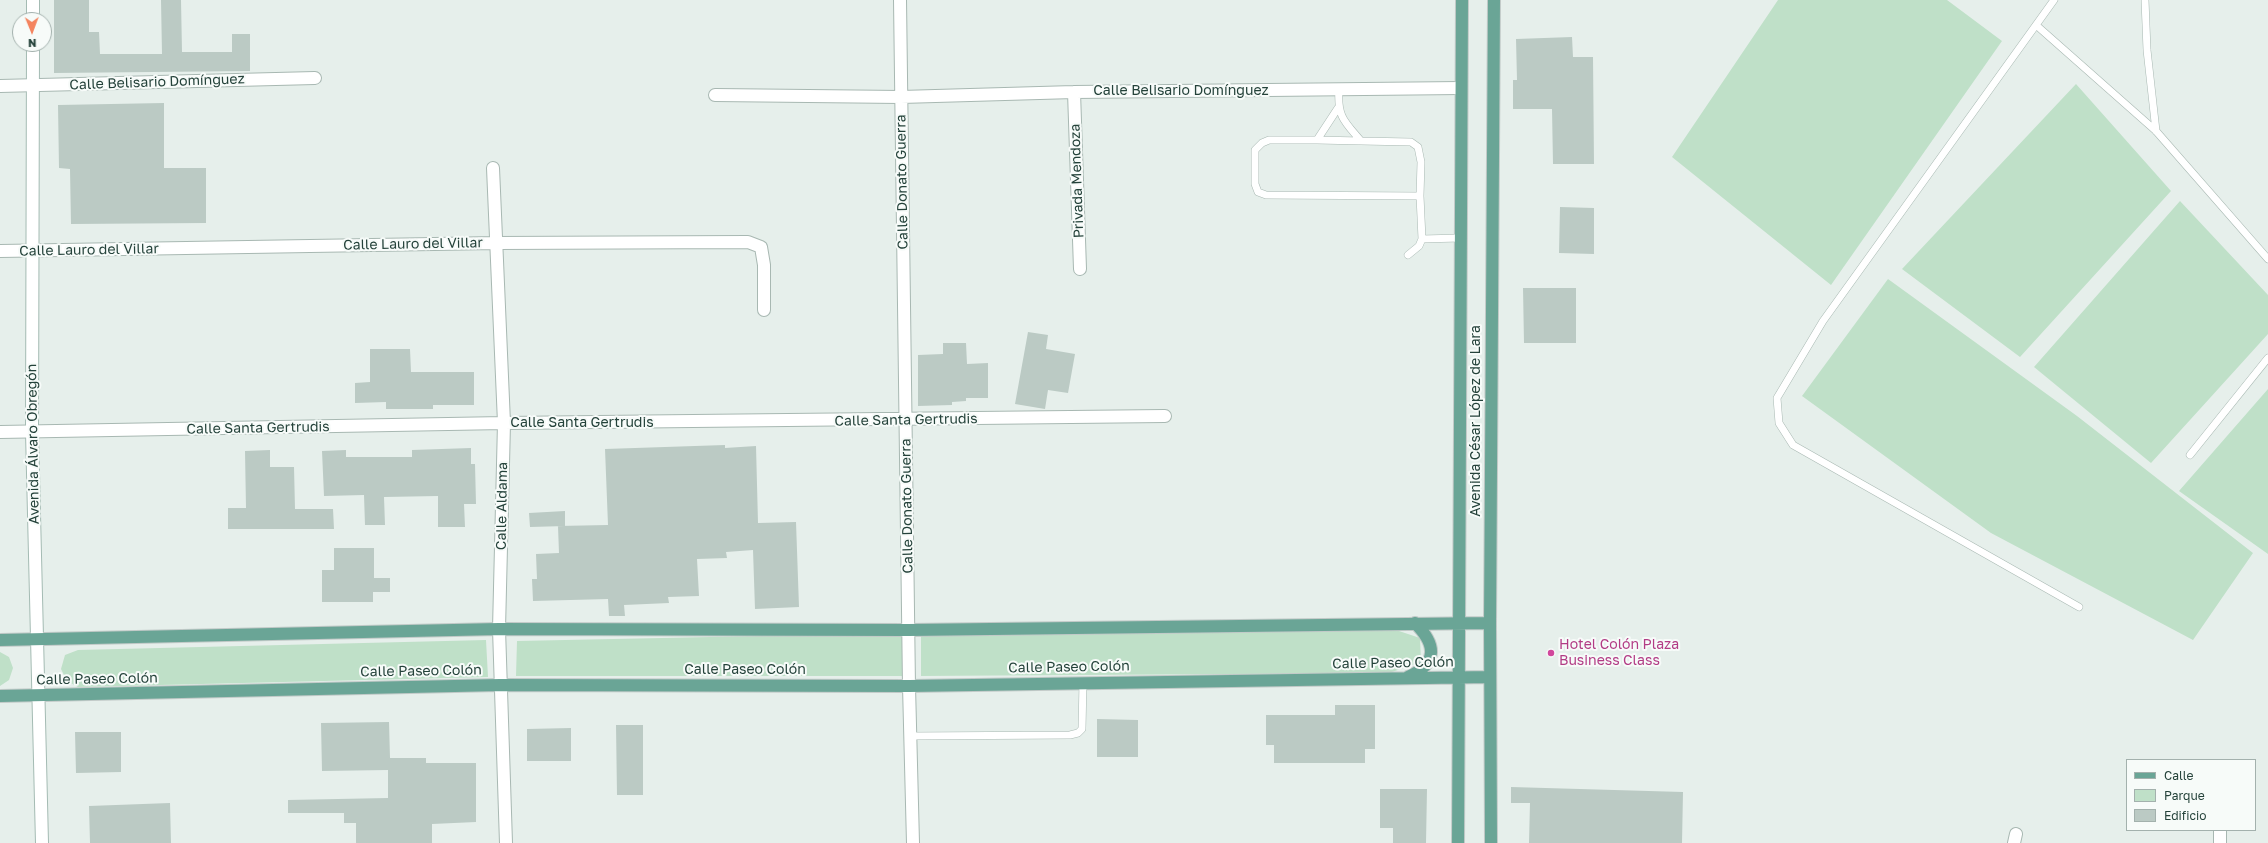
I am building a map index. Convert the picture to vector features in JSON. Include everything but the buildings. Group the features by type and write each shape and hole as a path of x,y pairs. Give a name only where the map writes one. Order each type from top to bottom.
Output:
{"main road":[{"name":"Avenida César López de Lara","path":"1458,843 1457,622 1462,0"},
{"name":"Avenida César López de Lara","path":"1491,843 1490,623 1494,0"},
{"path":"0,640 499,629 908,630 1457,622 1490,623"},
{"path":"1405,678 1424,667 1430,656 1428,637 1415,623"},
{"name":"Calle Paseo Colón","path":"0,696 500,684 909,686 1083,682 1490,677"}],"street":[{"path":"33,0 33,12"},
{"name":"Calle Donato Guerra","path":"900,0 908,630 913,843"},
{"name":"Avenida Álvaro Obregón","path":"33,52 32,432 42,843"},
{"name":"Calle Belisario Domínguez","path":"0,86 315,78"},
{"name":"Calle Belisario Domínguez","path":"715,95 901,97 1074,92 1461,88"},
{"name":"Privada Mendoza","path":"1074,92 1080,269"},
{"name":"Calle Aldama","path":"493,168 504,423 499,629 506,843"},
{"name":"Calle Lauro del Villar","path":"0,251 496,243 748,242 761,247 764,265 764,310"},
{"name":"Calle Santa Gertrudis","path":"0,432 504,423 906,420 1165,416"},
{"path":"2220,831 2220,843"}],"lane":[{"path":"2054,0 1823,321 1777,398 1779,423 1793,445 2079,607"},
{"path":"2145,0 2147,50 2156,131"},
{"path":"2036,25 2156,131 2268,259"},
{"path":"1317,140 1338,108 1339,90"},
{"path":"1338,108 1347,124 1361,141"},
{"path":"1408,255 1419,246 1422,239 1420,196 1421,162 1418,147 1411,142 1269,140 1262,143 1256,150 1254,184 1258,192 1266,195 1420,196"},
{"path":"1422,239 1460,238"},
{"path":"2190,455 2268,358"},
{"path":"910,736 1070,735 1078,733 1082,729 1083,682"}],"green space":[{"path":"1778,0 1947,0 2002,41 1831,285 1672,157"},
{"path":"2076,84 2171,191 2020,357 1902,269"},
{"path":"2180,201 2268,295 2268,334 2151,463 2034,367"},
{"path":"1888,279 2077,416 2253,553 2193,640 1991,533 1802,396"},
{"path":"2268,389 2268,554 2179,491"},
{"path":"1390,628 1420,638 1421,662 1389,673 921,676 921,633"},
{"path":"903,633 903,676 516,676 517,641"},
{"path":"486,640 488,677 78,687 67,681 61,669 65,655 78,650"},
{"path":"0,652 9,657 13,668 9,680 0,686"}],"place":[{"name":"Hotel Colón Plaza Business Class","path":"1551,653"}]}
